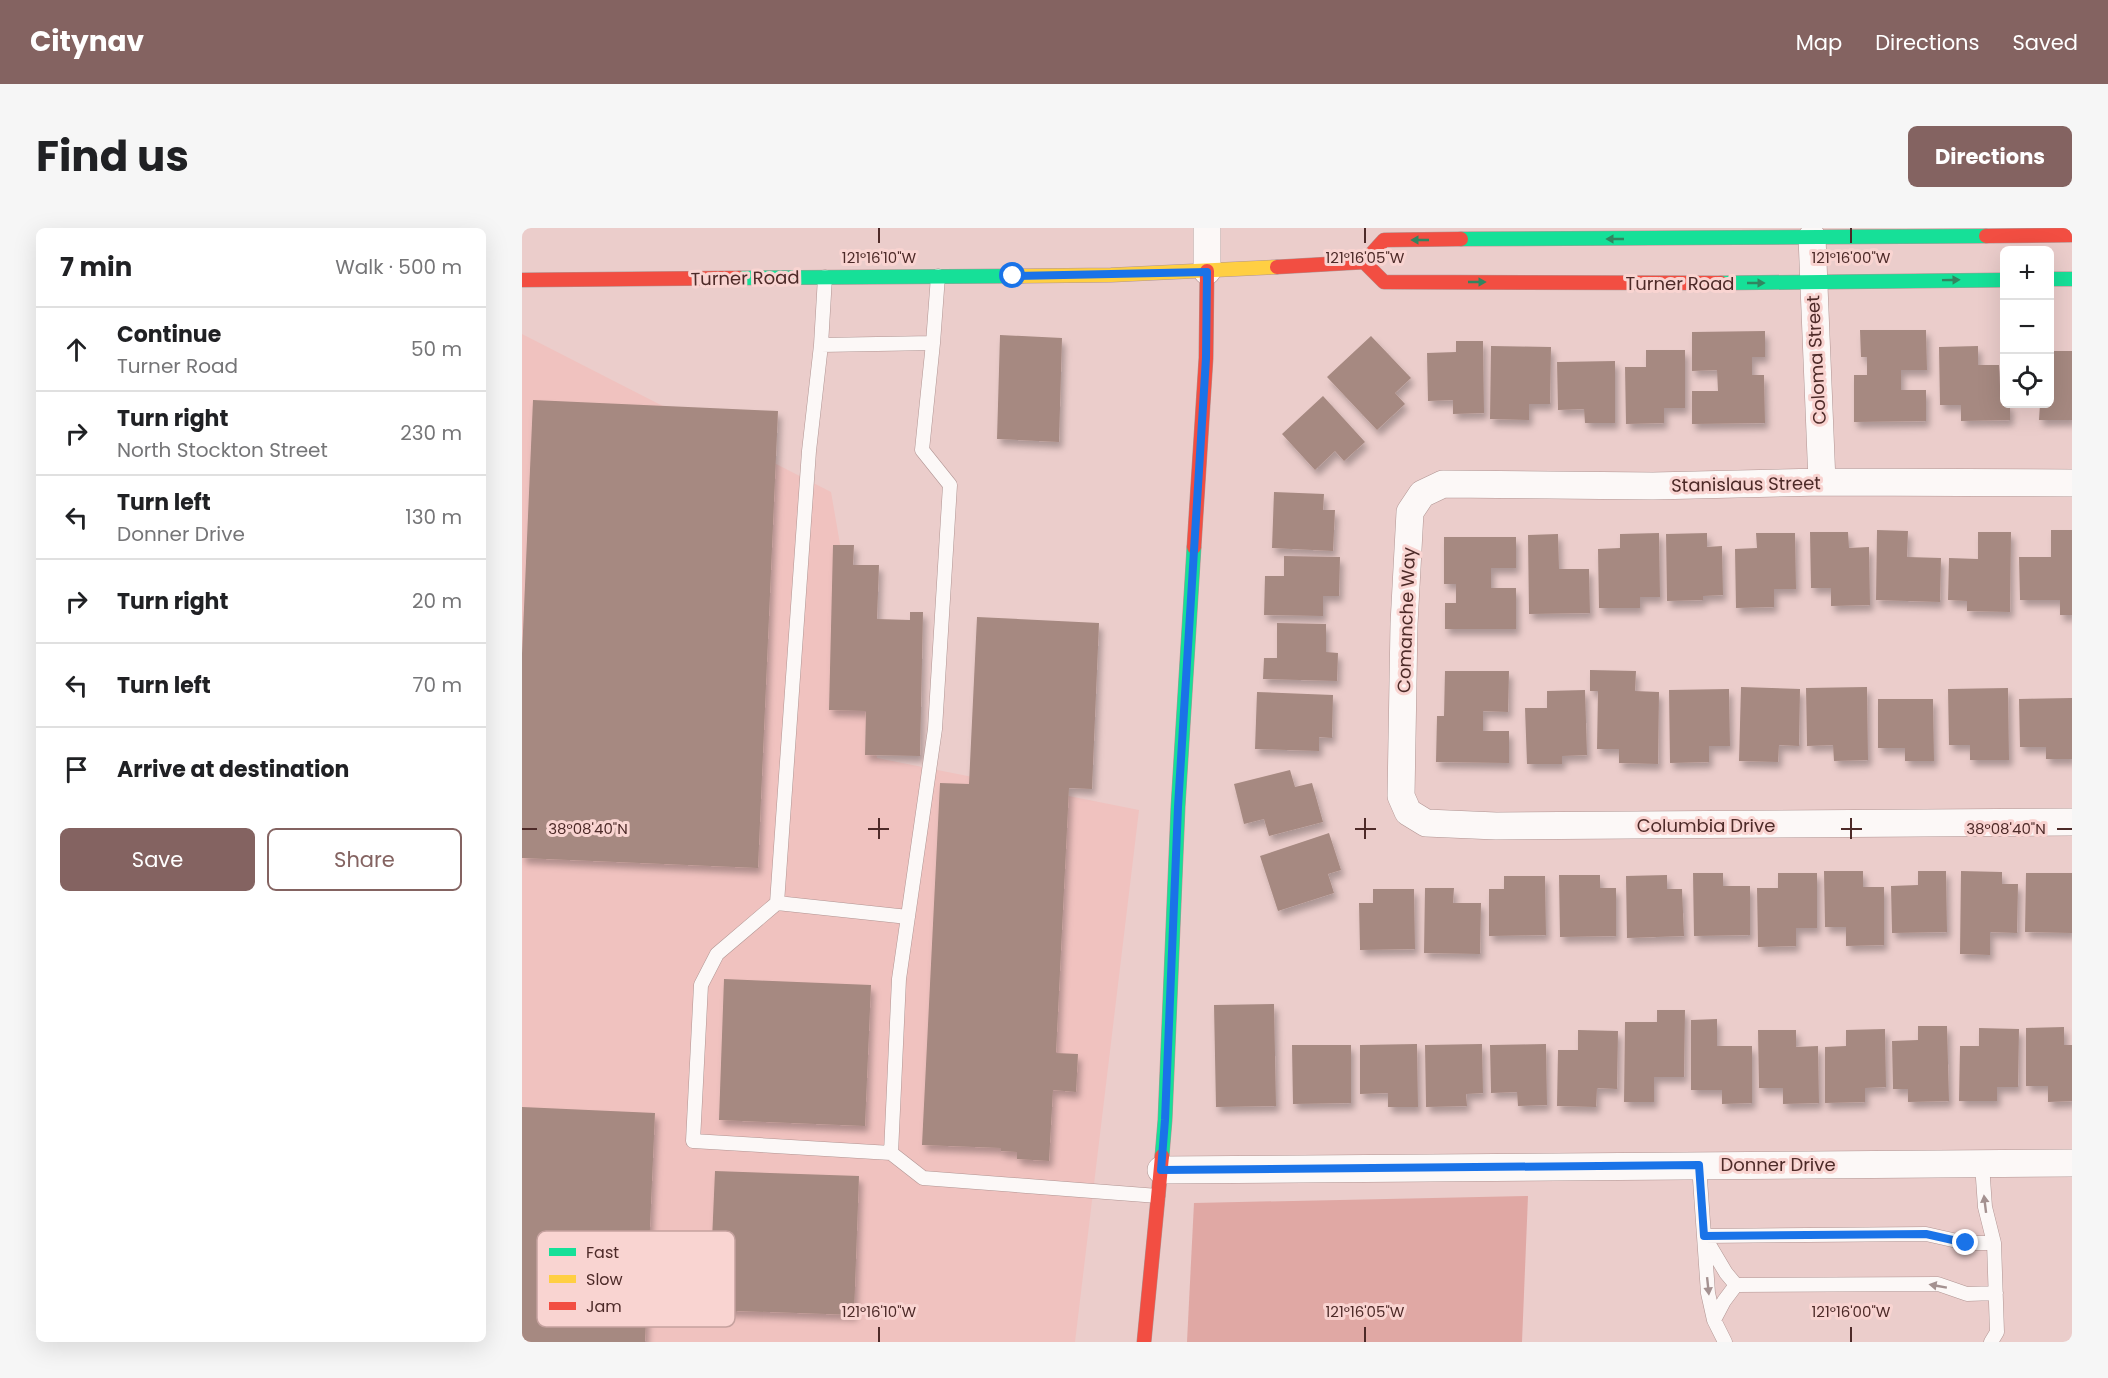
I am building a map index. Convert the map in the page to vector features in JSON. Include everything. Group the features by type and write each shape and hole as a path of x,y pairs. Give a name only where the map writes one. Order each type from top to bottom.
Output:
{"main road":[{"path":"1364,262 1384,240 2006,238 2072,235"},
{"name":"Turner Road","path":"522,280 1207,272 1364,262 1384,282 1813,283 2000,279"},
{"path":"1143,1342 1165,1120 1178,807 1206,358 1207,272"},
{"path":"2054,279 2072,279"}],"street":[{"path":"1207,228 1207,272"},
{"name":"Coloma Street","path":"1812,237 1822,482"},
{"name":"Stanislaus Street","path":"1422,494 1443,484 1653,486 1822,482 2072,483"},
{"name":"Comanche Way","path":"1402,748 1404,624 1410,512 1422,494"},
{"name":"Columbia Drive","path":"1402,748 1401,796 1408,812 1426,823 1496,826 2072,822"},
{"name":"Donner Drive","path":"1159,1183 1699,1165 2072,1163"}],"lane":[{"path":"891,1153 899,979 935,729 950,485 922,450 938,276"},
{"path":"825,277 809,451 777,903 717,954 701,985 693,1141 891,1153 923,1178 1159,1183"},
{"path":"820,345 933,343"},
{"path":"777,903 908,917"},
{"path":"1983,1164 1985,1207 1994,1243 1997,1332 1991,1342"},
{"path":"1699,1165 1708,1293 1714,1320 1725,1342"},
{"path":"1704,1236 1926,1234 1966,1243 1994,1243"},
{"path":"1704,1236 1726,1273 1736,1285"},
{"path":"1736,1285 1938,1284 1967,1294 1996,1293"},
{"path":"1714,1320 1736,1285"}],"shaded area":[{"path":"522,334 831,492 877,758 1139,810 1075,1342 522,1342"},
{"path":"1528,1196 1522,1342 1187,1342 1194,1203"}],"building":[{"path":"1860,330 1926,330 1927,370 1901,370 1901,390 1926,390 1926,421 1854,422 1854,375 1867,375 1867,357 1861,357"},
{"path":"1765,331 1765,357 1752,357 1752,375 1764,375 1765,423 1692,424 1692,391 1718,391 1717,370 1692,371 1692,332"},
{"path":"1000,335 1062,338 1059,442 997,439"},
{"path":"1371,336 1411,378 1395,393 1405,404 1377,430 1327,377"},
{"path":"1456,341 1483,341 1484,413 1453,414 1453,400 1428,401 1427,353 1456,352"},
{"path":"1491,346 1551,347 1550,404 1529,404 1529,420 1490,419"},
{"path":"1978,346 1978,365 1999,365 2000,408 2010,408 2010,420 1961,421 1961,405 1940,405 1939,347"},
{"path":"1646,350 1685,350 1685,408 1664,408 1664,423 1626,424 1625,367 1646,367"},
{"path":"2054,351 2072,351 2072,420 2039,420 2040,408 2054,408"},
{"path":"1615,361 1615,423 1585,423 1584,409 1558,410 1557,362"},
{"path":"1323,396 1365,442 1344,461 1335,451 1315,470 1282,434"},
{"path":"533,400 778,411 758,868 522,858 522,654"},
{"path":"1274,492 1324,494 1323,510 1335,510 1333,551 1272,548"},
{"path":"1877,530 1908,531 1907,557 1941,558 1940,602 1876,600"},
{"path":"2051,530 2072,530 2072,615 2060,615 2060,600 2020,600 2019,557 2051,557"},
{"path":"1810,532 1848,532 1849,548 1869,547 1870,605 1831,606 1831,588 1811,588"},
{"path":"1978,532 2011,532 2010,612 1967,611 1967,601 1948,600 1949,558 1978,559"},
{"path":"1659,533 1660,597 1640,597 1640,608 1599,608 1598,549 1620,548 1620,534"},
{"path":"1707,533 1707,547 1722,546 1723,595 1703,596 1703,600 1667,601 1666,534"},
{"path":"1756,533 1795,533 1796,589 1774,589 1774,607 1736,608 1735,549 1757,548"},
{"path":"1558,534 1559,569 1589,569 1590,613 1529,614 1528,535"},
{"path":"1444,537 1516,537 1516,568 1491,568 1491,588 1516,588 1516,629 1445,629 1445,603 1456,603 1456,584 1444,584"},
{"path":"833,545 854,545 853,565 879,565 877,619 910,620 910,612 923,612 920,756 865,755 866,711 829,710"},
{"path":"1284,556 1340,557 1339,596 1323,596 1323,616 1264,615 1265,576 1284,576"},
{"path":"977,617 1099,623 1092,789 1069,788 1056,1053 1078,1054 1076,1092 1053,1090 1049,1161 1017,1159 1017,1152 1001,1151 1001,1148 922,1145 940,783 969,784"},
{"path":"1277,623 1326,624 1326,652 1338,653 1337,681 1263,679 1264,658 1277,658"},
{"path":"1590,670 1636,671 1635,691 1659,692 1658,764 1619,763 1619,749 1597,749 1598,691 1590,691"},
{"path":"1445,671 1509,671 1508,712 1483,711 1483,731 1509,731 1509,763 1436,762 1437,716 1444,716"},
{"path":"1741,687 1800,689 1799,746 1779,745 1778,762 1739,761"},
{"path":"1867,687 1868,760 1834,761 1833,745 1807,746 1806,688"},
{"path":"2008,688 2009,760 1970,760 1970,745 1949,745 1948,689"},
{"path":"1729,689 1730,746 1709,746 1709,762 1670,763 1669,690"},
{"path":"1585,690 1587,755 1562,756 1562,764 1527,764 1525,708 1547,708 1547,691"},
{"path":"1257,692 1333,695 1332,738 1319,737 1319,751 1255,749"},
{"path":"2072,698 2072,759 2046,759 2046,747 2020,747 2019,699"},
{"path":"1878,699 1933,699 1934,761 1905,761 1905,748 1878,748"},
{"path":"1290,770 1295,787 1312,783 1323,822 1269,836 1264,819 1244,824 1234,784"},
{"path":"1329,833 1341,870 1328,874 1334,893 1278,911 1260,856"},
{"path":"1824,871 1863,871 1863,887 1884,887 1884,945 1846,946 1846,927 1825,927"},
{"path":"1918,871 1946,871 1947,932 1892,933 1891,886 1918,885"},
{"path":"1961,871 2002,872 2002,884 2018,884 2017,933 1990,932 1990,955 1960,954"},
{"path":"1693,873 1723,873 1723,886 1750,886 1750,935 1694,936"},
{"path":"1778,873 1817,873 1817,928 1796,928 1796,946 1758,947 1757,888 1778,888"},
{"path":"2026,873 2072,873 2072,933 2025,932"},
{"path":"1559,875 1600,875 1600,888 1616,888 1616,936 1560,937"},
{"path":"1667,875 1667,889 1682,889 1684,936 1627,938 1626,876"},
{"path":"1504,876 1545,876 1546,935 1489,936 1489,889 1504,889"},
{"path":"1425,888 1454,888 1453,903 1481,903 1480,954 1424,953"},
{"path":"1373,889 1414,889 1415,949 1360,950 1359,903 1373,903"},
{"path":"724,979 871,985 865,1126 719,1120"},
{"path":"1274,1004 1276,1106 1216,1107 1214,1005"},
{"path":"1657,1010 1685,1010 1684,1077 1654,1077 1654,1102 1624,1102 1625,1022 1657,1022"},
{"path":"1717,1019 1717,1046 1752,1046 1752,1103 1722,1104 1722,1090 1691,1090 1691,1020"},
{"path":"1918,1026 1947,1026 1949,1101 1908,1102 1908,1089 1893,1089 1892,1041 1918,1040"},
{"path":"2064,1027 2064,1045 2072,1045 2072,1101 2048,1102 2048,1086 2026,1086 2026,1028"},
{"path":"1979,1028 2019,1029 2018,1087 1997,1087 1997,1101 1959,1101 1960,1046 1979,1046"},
{"path":"1885,1029 1886,1087 1865,1088 1865,1102 1825,1103 1825,1047 1846,1046 1846,1030"},
{"path":"1578,1030 1618,1031 1617,1089 1597,1088 1596,1107 1557,1106 1558,1050 1578,1050"},
{"path":"1758,1030 1796,1030 1796,1047 1818,1046 1819,1103 1783,1104 1783,1088 1759,1088"},
{"path":"1417,1044 1418,1107 1388,1107 1388,1093 1360,1094 1360,1045"},
{"path":"1482,1044 1483,1093 1466,1094 1467,1106 1426,1107 1425,1045"},
{"path":"1546,1044 1547,1105 1518,1106 1517,1092 1491,1093 1490,1045"},
{"path":"1292,1045 1351,1045 1351,1103 1293,1104"},
{"path":"522,1107 655,1113 650,1231 537,1231 537,1327 646,1327 645,1342 522,1342"},
{"path":"715,1171 859,1176 854,1315 735,1311 735,1231 712,1231"}],"traffic: fast":[{"path":"1461,239 1986,236"},
{"path":"739,278 1022,276"},
{"path":"2054,279 2072,279"},
{"path":"1721,283 2000,280"},
{"path":"1162,1156 1178,807 1194,547"}],"traffic: slow":[{"path":"1022,276 1111,275 1277,267"}],"traffic: jam":[{"path":"1986,236 2072,235"},
{"path":"1277,267 1364,262 1384,240 1461,239"},
{"path":"1364,262 1384,282 1721,283"},
{"path":"1194,547 1206,358 1207,271"},
{"path":"522,280 739,278"},
{"path":"1144,1342 1162,1156"}],"route":[{"path":"1013,276 1207,272 1206,358 1178,807 1161,1170 1699,1165 1704,1236 1926,1234 1966,1243"}]}
